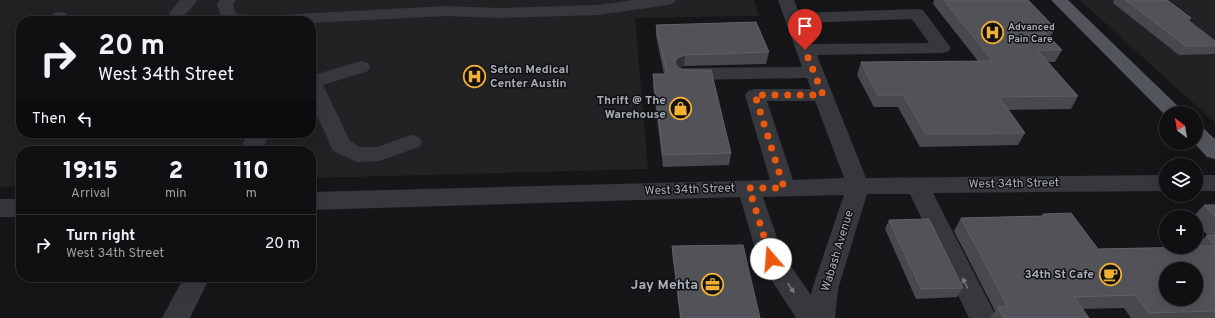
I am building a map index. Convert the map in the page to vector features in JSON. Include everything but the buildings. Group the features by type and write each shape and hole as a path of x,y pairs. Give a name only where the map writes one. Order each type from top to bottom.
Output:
{"main road":[{"path":"1059,0 1168,106"},
{"path":"1203,141 1215,152"}],"street":[{"path":"177,13 189,0"},
{"path":"228,0 226,4 229,16"},
{"path":"316,16 338,0"},
{"path":"316,19 428,6 498,13 598,10 668,0"},
{"path":"805,50 942,48 917,14 789,9 858,186"},
{"path":"316,80 361,67"},
{"path":"684,74 814,72"},
{"path":"316,92 341,146 357,155 379,154 411,142"},
{"path":"784,188 755,95 823,95"},
{"name":"West 34th Street","path":"316,201 749,188 1159,183"},
{"path":"1203,183 1215,183"},
{"path":"917,185 983,318"},
{"name":"Wabash Avenue","path":"821,318 825,289 858,186"},
{"path":"749,188 771,259 810,318"},
{"path":"0,208 16,208"},
{"path":"176,318 194,282"}],"shaded area":[{"name":"Seton Medical Center Austin","path":"0,0 754,0 759,16 635,18 648,169 316,178 316,146 16,146 16,186 0,187"},
{"path":"1080,0 1215,0 1215,123 1203,112 1203,106 1196,106"}],"place":[{"name":"Advanced Pain Care","path":"993,33"},
{"name":"Seton Medical Center Austin","path":"475,77"},
{"name":"Thrift @ The Warehouse","path":"681,108"},
{"name":"34th St Cafe","path":"1110,275"},
{"name":"Jay Mehta","path":"713,285"}],"route":[{"path":"771,259 749,188 784,188 755,95 823,95 805,50"}]}
